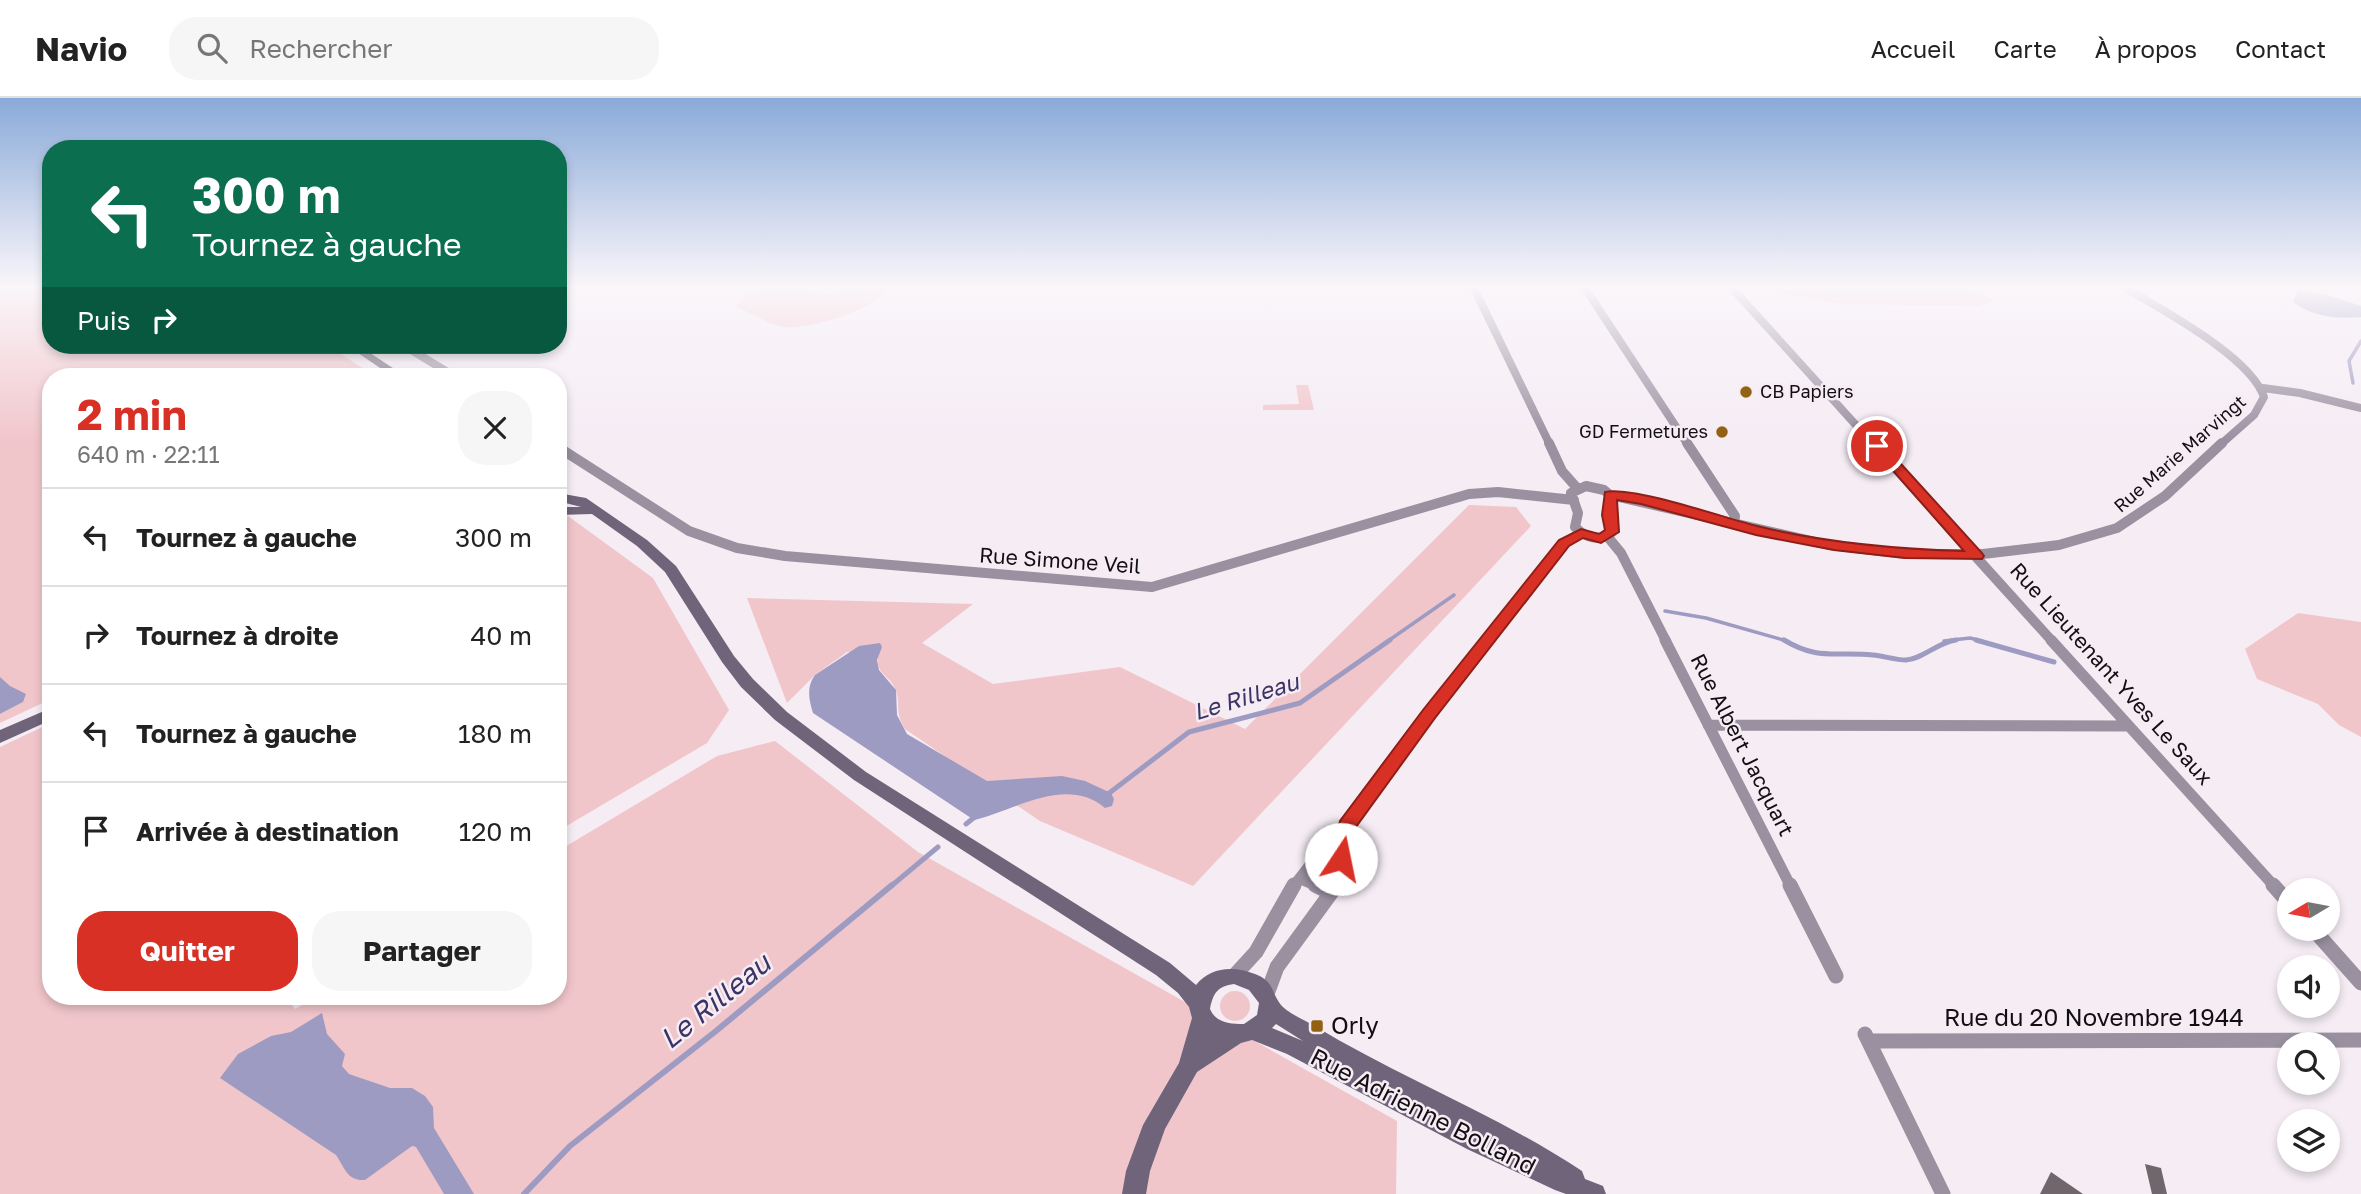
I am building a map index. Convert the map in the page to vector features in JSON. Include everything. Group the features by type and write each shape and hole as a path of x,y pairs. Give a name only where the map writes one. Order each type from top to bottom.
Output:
{"main road":[{"path":"365,354 387,368"},
{"path":"567,499 581,501 642,543 671,569 728,659 767,705 860,776 1163,969 1186,987 1201,1012 1217,1031 1244,1033"},
{"path":"567,511 598,513"},
{"path":"0,737 42,717"},
{"path":"1163,969 1254,981 1269,1002 1266,1020 1189,1065"},
{"path":"1134,1194 1138,1171 1156,1125 1189,1065 1203,990 1225,978"},
{"name":"Rue Adrienne Bolland","path":"1269,1002 1305,1032 1510,1138 1549,1161 1594,1194"},
{"name":"Rue Adrienne Bolland","path":"1244,1033 1284,1041 1453,1129 1547,1175 1594,1194"}],"street":[{"path":"1499,339 1562,471 1577,488 1572,493 1578,513 1575,527 1581,533 1590,537 1608,536 1612,532 1610,495"},
{"path":"1619,339 1735,516 1734,524"},
{"name":"Rue Lieutenant Yves Le Saux","path":"1779,339 2277,890"},
{"name":"Rue Marie Marvingt","path":"1577,488 1595,488 1610,495 1642,500 1798,540 1846,547 1923,555 1976,556 2072,542 2121,526 2153,503 2251,417 2264,398 2263,388 2239,362 2204,339"},
{"path":"418,354 441,368"},
{"path":"2263,388 2300,393 2361,408"},
{"name":"Rue Simone Veil","path":"567,453 689,531 737,548 879,565 1152,587 1469,494 1498,492 1574,500"},
{"path":"1225,978 1256,957 1284,901 1335,833 1347,825 1429,714 1564,543 1581,533"},
{"name":"Rue Albert Jacquart","path":"1608,536 1621,552 1836,976"},
{"path":"1708,725 2129,726"},
{"path":"1269,1002 1277,967 1331,893 1347,825"},
{"path":"1301,879 1331,893"},
{"path":"2325,942 2361,983"},
{"name":"Rue du 20 Novembre 1944","path":"1943,1194 1867,1037 2361,1040"}],"shaded area":[{"path":"0,339 42,339 42,354 341,354 363,368 42,368 42,703 0,723 0,714 23,702 0,677"},
{"path":"1296,385 1308,385 1314,410 1263,410 1263,405 1299,404"},
{"path":"1469,505 1516,507 1531,526 1193,886 1040,821 905,729 896,691 878,665 879,651 847,652 815,675 787,703 747,598 973,604 922,643 993,684 1120,667 1245,729"},
{"path":"567,516 653,578 729,710 707,743 567,826"},
{"path":"2298,613 2361,622 2361,737 2339,725 2318,704 2257,679 2245,649"},
{"path":"880,643 882,647 877,660 879,670 896,690 897,715 907,734 987,781 1062,776 1085,781 1111,793 1114,799 1112,806 1105,808 1090,799 1074,795 1057,795 974,820 813,713 809,689 815,675 859,646"},
{"path":"0,677 26,694 23,702 0,714"},
{"path":"42,727 42,1005 292,1005 295,1009 302,1005 567,1005 567,846 717,756 775,741 918,852 1397,1121 1396,1194 0,1194 0,747"},
{"path":"1235,991 1246,995 1250,1006 1246,1017 1235,1021 1224,1017 1220,1006 1224,995"},
{"path":"322,1013 327,1034 345,1054 342,1066 349,1074 390,1088 412,1088 425,1096 433,1107 434,1128 474,1194 444,1194 416,1147 412,1146 365,1180 354,1178 347,1173 336,1155 220,1078 238,1054 271,1036 291,1032"}],"building":[{"path":"2145,1164 2161,1168 2167,1194 2152,1194"},
{"path":"2051,1172 2083,1194 2040,1194"}],"waterway":[{"name":"Le Rilleau","path":"2353,383 2349,361 2361,341"},
{"name":"Le Rilleau","path":"1388,641 1454,595"},
{"name":"Le Rilleau","path":"1665,611 1706,618 1784,640"},
{"name":"Le Rilleau","path":"1944,641 1970,638 1982,641"},
{"name":"Le Rilleau","path":"1108,794 1189,732 1300,703 1390,640"},
{"name":"Le Rilleau","path":"1784,640 1796,647 1818,653 1873,655 1906,660 1956,640"},
{"name":"Le Rilleau","path":"1976,640 2054,662"},
{"name":"Le Rilleau","path":"966,824 976,816"},
{"name":"Le Rilleau","path":"890,887 938,847"},
{"name":"Le Rilleau","path":"524,1194 570,1146 716,1031 892,885"}],"place":[{"name":"CB Papiers","path":"1746,392"},
{"name":"GD Fermetures","path":"1722,432"},
{"name":"Orly","path":"1317,1026"}],"route":[{"path":"1341,859 1347,825 1429,714 1564,543 1576,534 1601,538 1612,532 1610,495 1642,500 1798,540 1905,554 1976,556 1877,446"}]}
